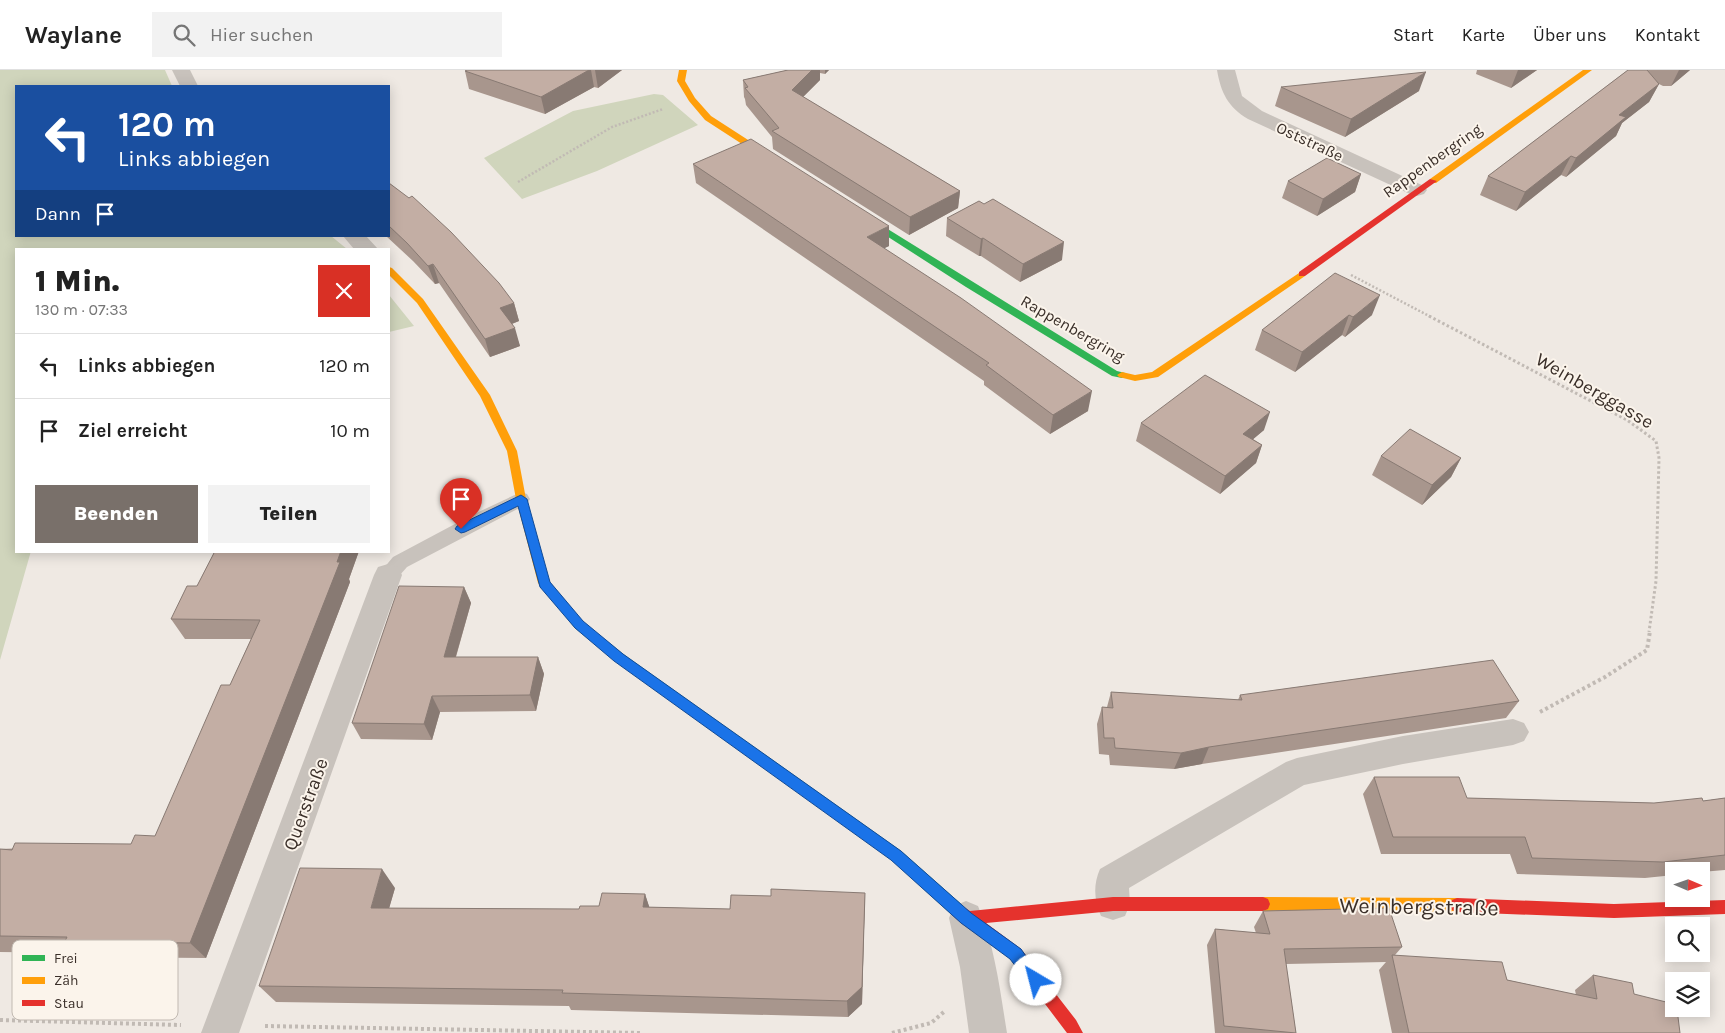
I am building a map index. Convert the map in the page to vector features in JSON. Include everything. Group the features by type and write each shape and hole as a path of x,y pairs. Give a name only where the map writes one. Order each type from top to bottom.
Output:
{"street":[{"path":"180,70 188,85"},
{"path":"683,70 681,81 692,99 708,118 783,166"},
{"name":"Oststraße","path":"1226,70 1230,94 1238,105 1255,116 1417,190"},
{"name":"Rappenbergring","path":"848,208 969,285 1115,374 1135,378 1155,375 1322,260 1417,190 1588,70"},
{"path":"354,237 366,248"},
{"path":"390,271 420,301 485,395 512,451 521,499 544,584 579,624 619,657 896,855 966,918 1016,954 1071,1025 1074,1033"},
{"name":"Querstraße","path":"222,1029 388,574"},
{"path":"1113,904 1112,880 1298,772 1403,750 1512,732"},
{"name":"Weinbergstraße","path":"966,918 1113,904 1473,905 1614,911 1725,907"},
{"path":"966,918 978,967 988,1033"}],"lane":[{"path":"388,574 400,562 521,499"}],"path":[{"path":"518,182 612,128 692,99"},
{"name":"Weinberggasse","path":"1322,260 1626,420 1656,441 1659,458 1656,581 1647,650 1605,677 1537,713"},
{"path":"892,1033 931,1023 954,1005"},
{"path":"0,1020 222,1029 642,1033"}],"green space":[{"path":"0,70 165,70 172,85 15,85 15,237 332,237 346,248 15,248 15,553 30,553 0,660"},
{"path":"654,94 663,95 698,125 597,171 522,199 484,158 573,111"},
{"path":"390,296 414,326 390,332"}],"building":[{"path":"589,70 541,97 465,71"},
{"path":"788,70 812,70 792,90 960,191 910,217 772,131 779,128 745,88 748,87 743,80"},
{"path":"1628,70 1647,70 1659,84 1619,115 1626,117 1576,158 1571,156 1525,192 1488,176"},
{"path":"1426,72 1351,119 1281,87"},
{"path":"751,139 889,226 867,237 961,298 1092,391 1053,415 986,365 989,363 693,164"},
{"path":"1327,158 1361,174 1323,199 1288,181"},
{"path":"390,184 409,198 412,196 451,232 499,283 514,303 500,308 515,328 485,339 433,264 428,266 390,227"},
{"path":"993,199 1064,242 1023,264 983,238 981,239 947,218 979,201 984,204"},
{"path":"1335,273 1380,295 1353,317 1349,315 1302,352 1262,330"},
{"path":"1205,375 1270,412 1243,434 1262,445 1225,476 1141,423"},
{"path":"1410,429 1461,458 1432,485 1381,456"},
{"path":"214,553 340,553 337,562 340,562 190,943 178,943 178,940 66,940 67,937 0,936 0,849 12,850 15,843 131,844 135,835 155,836 221,685 230,685 260,620 171,619 187,586 197,586"},
{"path":"399,586 464,587 444,657 538,657 530,695 432,696 424,724 352,723"},
{"path":"1493,660 1519,701 1209,747 1181,753 1115,748 1114,738 1104,738 1102,707 1113,708 1111,692 1242,700 1240,695"},
{"path":"1374,777 1459,777 1467,798 1654,803 1702,798 1703,801 1725,798 1725,855 1663,862 1532,858 1525,837 1393,837"},
{"path":"300,868 382,869 371,908 579,909 580,906 599,906 602,893 645,894 643,907 730,909 731,895 771,896 771,889 865,893 862,987 847,1001 562,993 563,990 259,986"},
{"path":"1389,908 1402,947 1284,949 1296,1033 1224,1026 1215,929 1270,934 1263,911"},
{"path":"1392,955 1502,962 1507,980 1597,999 1593,975 1632,983 1634,994 1665,1002 1665,1017 1678,1017 1680,1033 1409,1033"}],"traffic: fast":[{"path":"857,213 969,285 1115,374 1122,375"},
{"path":"560,602 579,625 619,657 896,855 956,909"}],"traffic: slow":[{"path":"683,70 681,81 692,99 708,118 776,162"},
{"path":"1433,181 1588,70"},
{"path":"390,271 420,301 485,395 512,451 521,499 544,583 560,602"},
{"path":"1122,375 1135,378 1155,375 1302,274"},
{"path":"1263,904 1457,905"}],"traffic: jam":[{"path":"1302,274 1433,181"},
{"path":"966,918 1113,904 1263,904"},
{"path":"1457,905 1614,911 1725,907"},
{"path":"956,909 1016,954 1071,1025 1075,1033"}],"route":[{"path":"461,529 521,499 544,584 579,624 619,657 896,855 966,918 1016,954 1036,980"}]}
